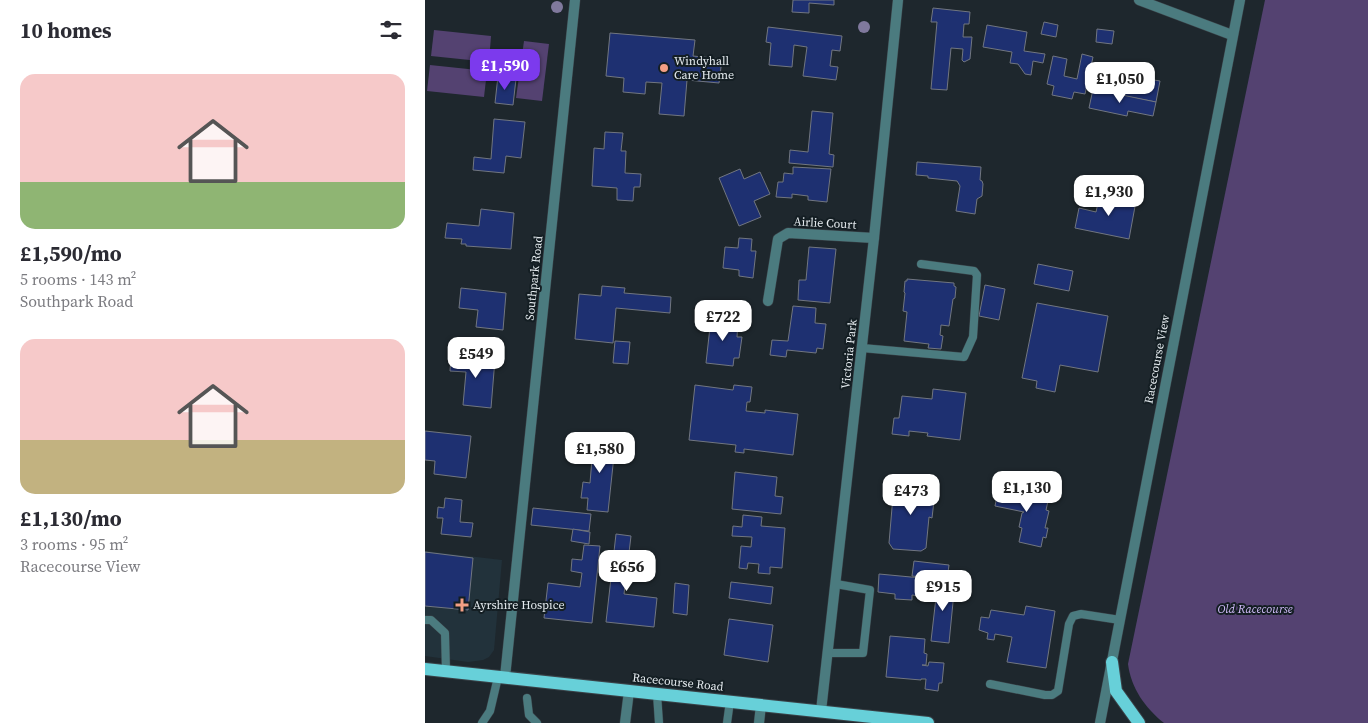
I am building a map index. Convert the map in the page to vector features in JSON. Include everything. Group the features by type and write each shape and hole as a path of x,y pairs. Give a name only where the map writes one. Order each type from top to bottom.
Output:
{"main road":[{"path":"1112,662 1116,691 1139,723"},
{"name":"Racecourse Road","path":"425,668 928,723"}],"street":[{"name":"Southpark Road","path":"502,677 575,0"},
{"name":"Victoria Park","path":"821,712 874,238 898,0"},
{"path":"1139,0 1232,36"},
{"name":"Racecourse View","path":"1100,723 1240,0"},
{"name":"Airlie Court","path":"767,301 778,239 788,233 874,238"},
{"path":"625,723 629,691"},
{"path":"759,723 761,705"}],"lane":[{"path":"862,348 964,357 973,336 977,275 974,271 921,264"},
{"path":"828,652 863,653 870,590 835,584"},
{"path":"990,684 1053,695 1058,691 1069,624 1073,616 1081,614 1120,620"},
{"path":"425,620 431,620 445,633 446,671"},
{"path":"482,723 490,712 502,677"},
{"path":"657,694 659,723"},
{"path":"527,698 529,715 537,723"},
{"path":"727,723 730,702"}],"shaded area":[{"name":"Ayrshire Hospice","path":"425,551 502,560 494,650 489,657 483,660 468,662 425,656"}],"green space":[{"name":"Old Racecourse","path":"1265,0 1368,0 1368,723 1164,723 1140,697 1132,681 1128,664"},
{"path":"434,30 491,36 489,62 431,56"},
{"path":"524,41 549,44 542,101 516,98"},
{"path":"430,65 487,71 484,97 427,91"}],"building":[{"path":"793,0 834,0 834,5 809,3 809,13 792,12"},
{"path":"933,8 970,12 969,24 964,24 963,37 972,37 970,59 964,62 962,60 963,49 951,48 947,90 931,89 937,22 931,22"},
{"path":"1044,22 1058,25 1056,37 1041,34"},
{"path":"987,25 1027,32 1024,51 1045,54 1043,63 1033,61 1031,75 1025,74 1018,64 1010,63 1012,52 983,47"},
{"path":"768,27 842,36 840,51 832,50 830,66 838,67 836,80 803,76 807,47 794,45 792,67 769,65 771,43 766,42"},
{"path":"1097,29 1114,31 1112,44 1096,42"},
{"name":"Windyhall Care Home","path":"610,33 695,40 693,56 722,59 719,83 687,80 684,116 659,114 662,83 646,82 645,94 623,92 624,78 606,76"},
{"path":"1082,54 1093,57 1085,94 1074,92 1072,99 1052,95 1054,86 1047,84 1053,56 1067,59 1064,76 1077,79"},
{"path":"1114,67 1131,71 1130,76 1160,81 1156,102 1109,93"},
{"path":"498,76 516,79 513,105 495,103"},
{"path":"1093,89 1156,102 1153,116 1128,111 1127,116 1089,108"},
{"path":"812,111 833,113 829,154 834,155 833,167 789,163 790,150 808,152"},
{"path":"494,119 525,122 521,158 506,156 504,173 473,170 474,157 491,159"},
{"path":"605,132 623,133 621,151 626,151 625,173 641,174 640,187 634,187 633,201 617,200 617,188 592,186 594,148 604,149"},
{"path":"917,162 981,167 982,196 977,199 975,214 956,211 960,186 957,181 916,175"},
{"path":"793,167 831,169 827,202 808,200 808,196 792,194 792,198 776,197 778,182 783,182 784,173 793,174"},
{"path":"740,169 744,179 760,172 770,194 754,201 761,217 739,226 719,178"},
{"path":"1100,194 1136,201 1129,239 1075,228 1079,208 1096,212"},
{"path":"481,209 514,213 511,249 466,246 466,244 461,244 462,239 445,238 447,223 479,226"},
{"path":"739,238 752,239 751,251 756,251 753,278 739,276 739,270 723,268 725,247 738,248"},
{"path":"809,247 836,249 830,303 798,300 799,280 806,280"},
{"path":"1038,264 1073,271 1069,291 1034,284"},
{"path":"907,279 954,283 956,287 949,326 941,325 940,335 943,336 941,349 928,348 929,344 904,341 907,312 903,311 905,281"},
{"path":"985,285 1005,289 999,320 979,316"},
{"path":"602,286 625,288 624,293 671,297 670,313 616,308 613,343 575,339 579,294 601,296"},
{"path":"461,288 506,293 503,330 476,327 478,310 459,308"},
{"path":"1037,303 1108,316 1098,372 1060,365 1055,392 1036,388 1037,381 1022,378"},
{"path":"793,306 816,308 815,323 826,324 823,349 817,348 816,353 787,350 786,357 770,355 772,340 788,341"},
{"path":"711,318 738,321 737,337 742,337 739,358 734,358 733,366 706,363"},
{"path":"615,341 630,342 628,364 613,363"},
{"path":"451,355 495,359 491,408 463,405 466,372 450,371"},
{"path":"695,385 733,390 734,385 752,387 750,402 747,402 746,411 765,413 765,410 798,414 793,455 744,449 744,453 735,452 736,445 689,440"},
{"path":"933,389 966,393 960,440 927,436 928,433 909,431 909,436 892,434 894,418 899,418 902,396 932,399"},
{"path":"425,431 471,436 466,478 434,474 435,461 425,460"},
{"path":"594,435 616,437 608,512 587,510 588,498 581,498 583,482 590,483"},
{"path":"735,472 777,477 775,496 783,497 781,514 732,509"},
{"path":"897,482 903,482 906,486 923,488 926,485 934,486 937,491 932,518 929,517 926,548 921,551 893,549 889,543 893,496 890,493 890,486"},
{"path":"999,486 1043,495 1042,500 1048,501 1046,510 1049,511 1045,528 1048,528 1046,538 1043,537 1041,547 1019,542 1022,528 1019,527 1022,513 1024,512 995,506"},
{"path":"445,498 462,500 460,522 473,523 471,537 441,534 443,518 437,518 438,507 444,508"},
{"path":"533,508 591,514 589,531 531,525"},
{"path":"743,515 762,517 761,526 785,528 782,568 770,567 770,574 758,573 759,564 748,563 747,569 739,568 741,546 751,547 752,537 732,536 733,526 742,527"},
{"path":"573,529 590,532 589,544 571,541"},
{"path":"616,534 631,536 624,594 657,598 654,627 606,622"},
{"path":"584,545 600,546 592,623 544,618 548,583 580,587 582,573 571,571 572,559 582,560"},
{"path":"425,552 473,558 468,610 425,606"},
{"path":"914,561 949,565 947,580 912,576"},
{"path":"879,574 932,579 930,597 912,595 912,600 895,599 895,594 878,592"},
{"path":"938,580 955,582 949,643 931,641"},
{"path":"731,582 773,587 771,604 729,598"},
{"path":"675,583 689,585 687,615 673,613"},
{"path":"1026,606 1055,611 1046,668 1007,662 1012,637 995,634 994,640 987,639 988,633 979,630 981,617 989,618 991,610 1024,615"},
{"path":"729,619 773,625 768,662 724,655"},
{"path":"890,636 925,639 924,653 927,654 926,665 922,665 928,666 929,662 944,663 942,683 939,683 938,691 925,689 926,679 886,677"}],"place":[{"name":"Windyhall Care Home","path":"664,68"},
{"name":"Ayrshire Hospice","path":"462,605"}]}
